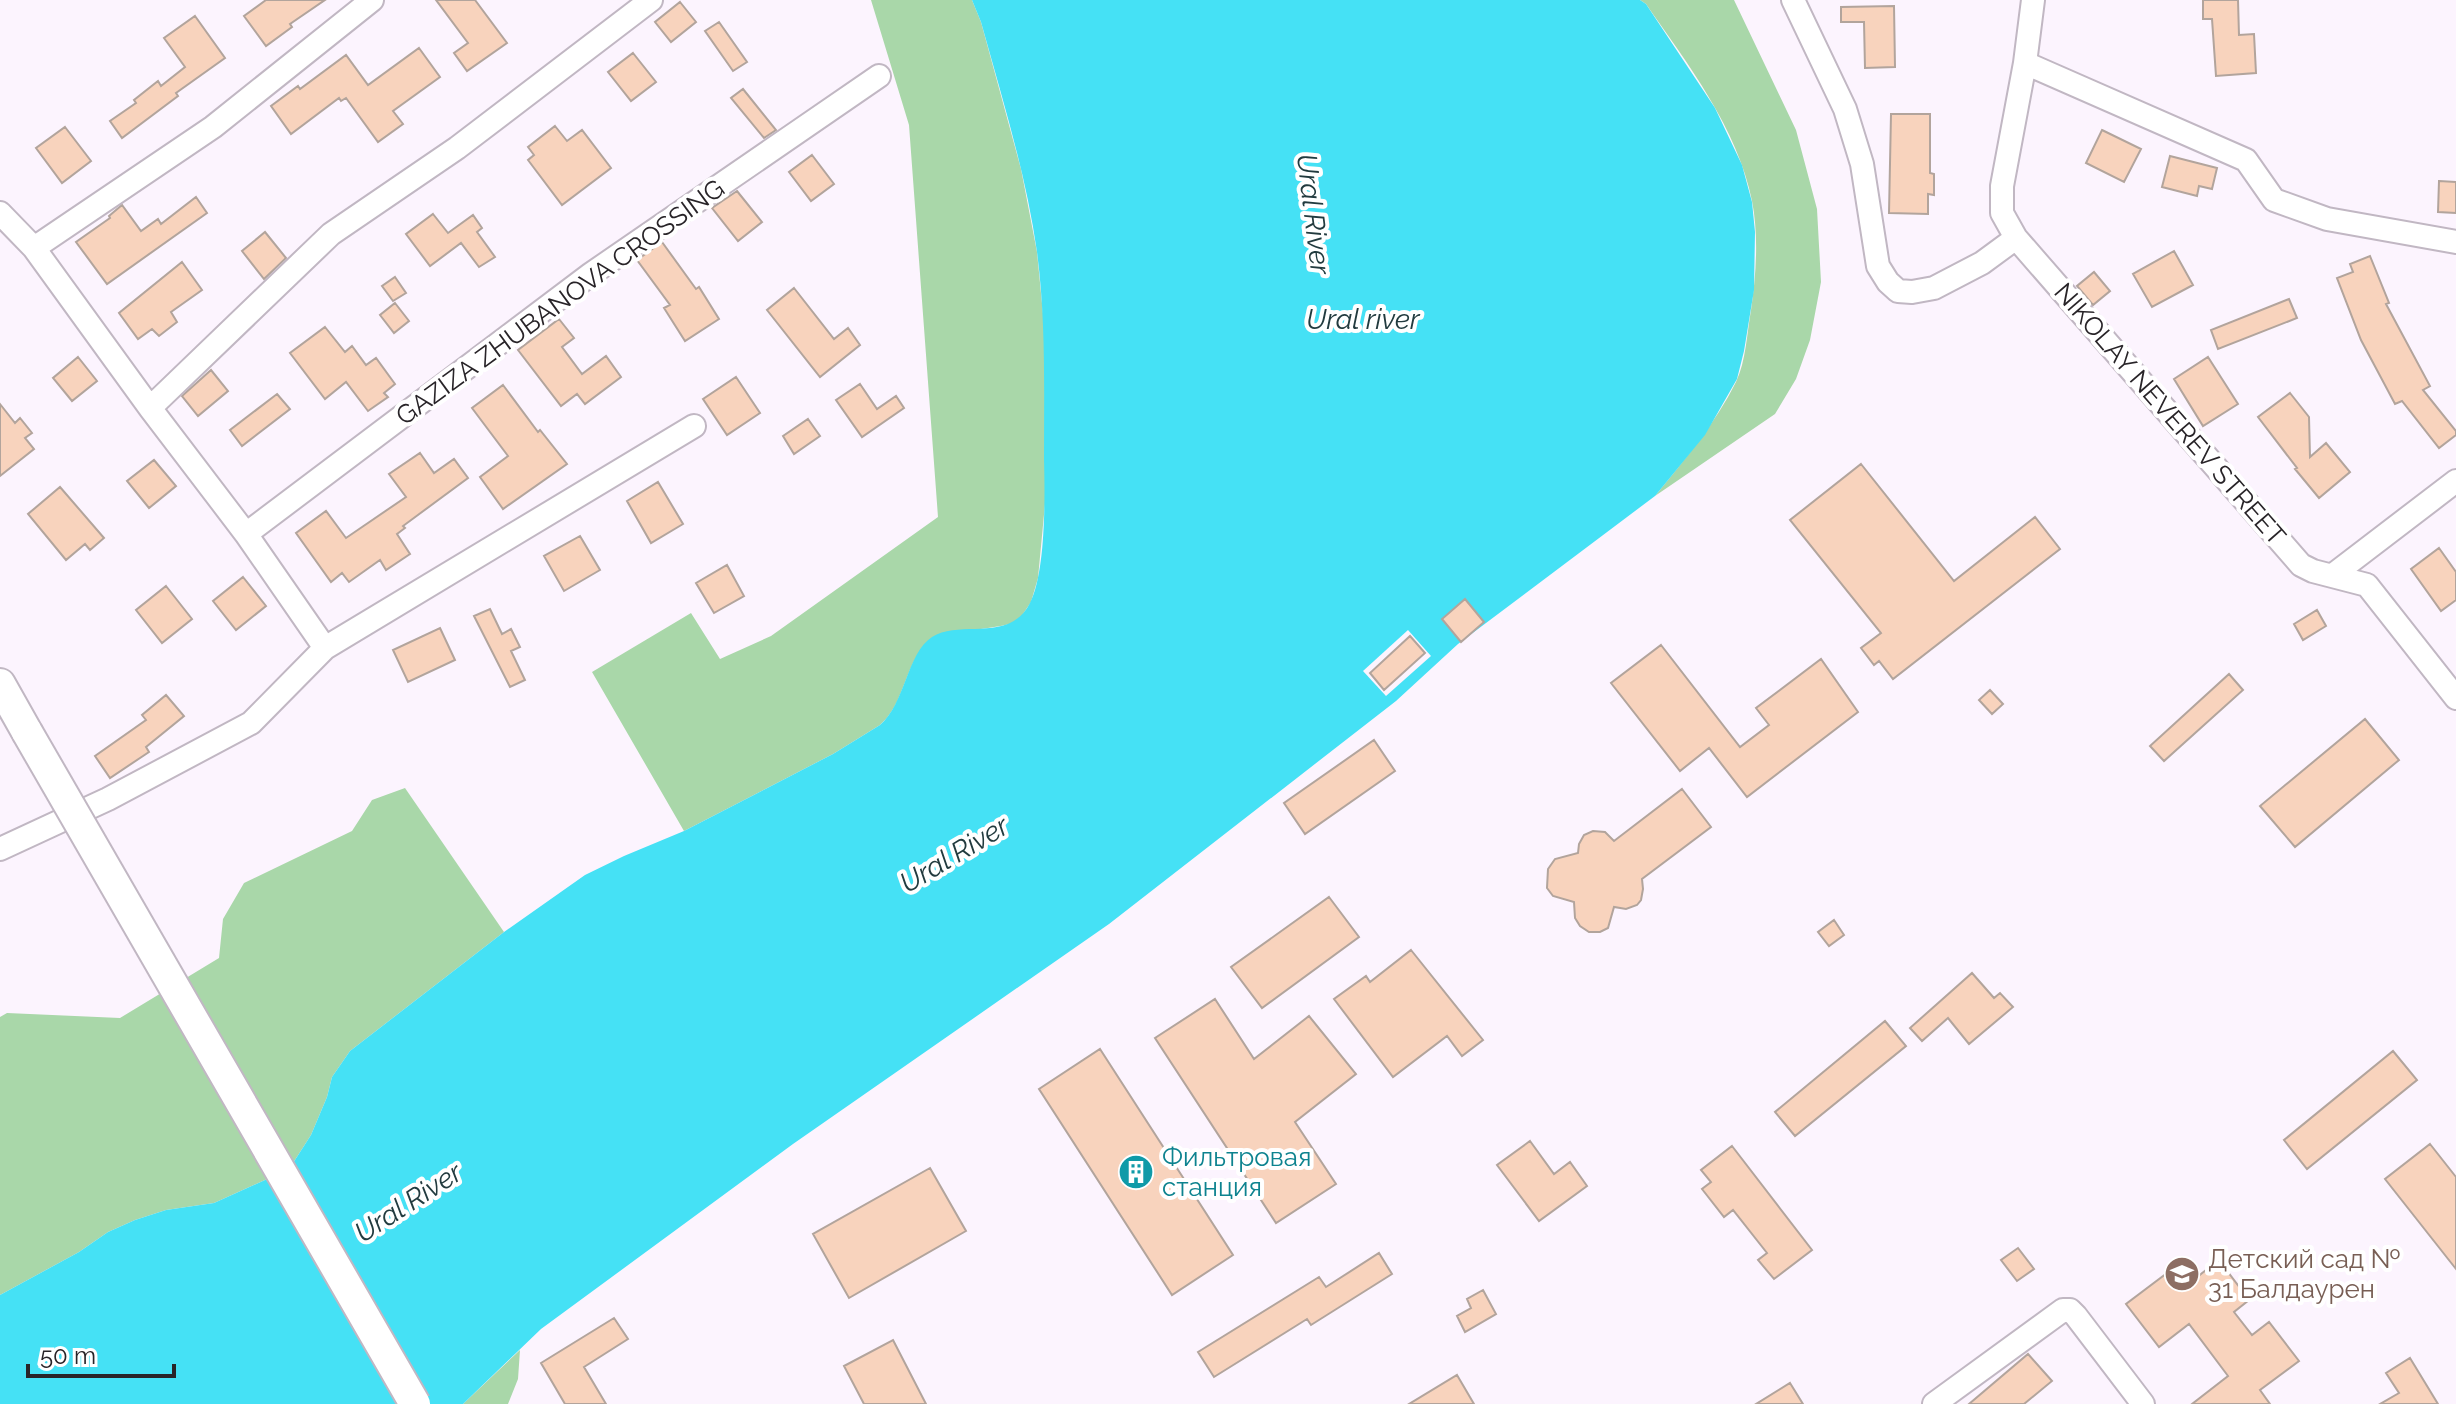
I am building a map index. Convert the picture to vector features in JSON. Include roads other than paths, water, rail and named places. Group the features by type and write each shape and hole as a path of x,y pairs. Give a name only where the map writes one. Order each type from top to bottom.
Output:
{"main road":[{"path":"0,684 415,1404"}],"street":[{"path":"34,248 213,127 372,0"},
{"path":"150,408 331,234 457,148 651,0"},
{"path":"1793,0 1845,109 1862,164 1878,266 1898,291 1912,292 1934,288 1982,263 2016,238 2002,213 2002,186 2025,63 2033,0"},
{"path":"2025,63 2246,160 2274,200 2327,219 2456,242"},
{"name":"GAZIZA ZHUBANOVA CROSSING","path":"246,534 591,274 879,76"},
{"path":"0,213 34,248 246,534 325,648"},
{"name":"NIKOLAY NEVEREV STREET","path":"2016,238 2301,565 2367,585 2456,698"},
{"path":"0,849 108,799 251,723 325,648 694,426"},
{"path":"2333,575 2456,481"},
{"path":"1934,1404 2063,1310 2070,1310 2143,1404"}],"water":[{"name":"Ural river","path":"972,0 1640,0 1646,4 1715,108 1742,165 1752,202 1754,290 1737,379 1705,435 1655,496 1458,644 1396,701 1109,924 793,1144 541,1329 463,1404 0,1404 0,1295 79,1252 108,1232 135,1220 166,1210 214,1203 276,1175 293,1163 311,1135 332,1077 350,1051 504,932 585,875 684,831 833,754 880,725 895,705 917,655 932,637 944,632 984,629 1010,623 1030,603 1042,553 1044,512 1044,355 1040,278 1020,165 981,22"}],"place":[{"name":"Фильтровая станция","path":"1136,1172"},
{"name":"Детский сад № 31 Балдаурен","path":"2182,1274"}],"water label":[{"name":"Ural River","path":"1314,214"},
{"name":"Ural River","path":"954,854"},
{"name":"Ural River","path":"408,1202"}]}
